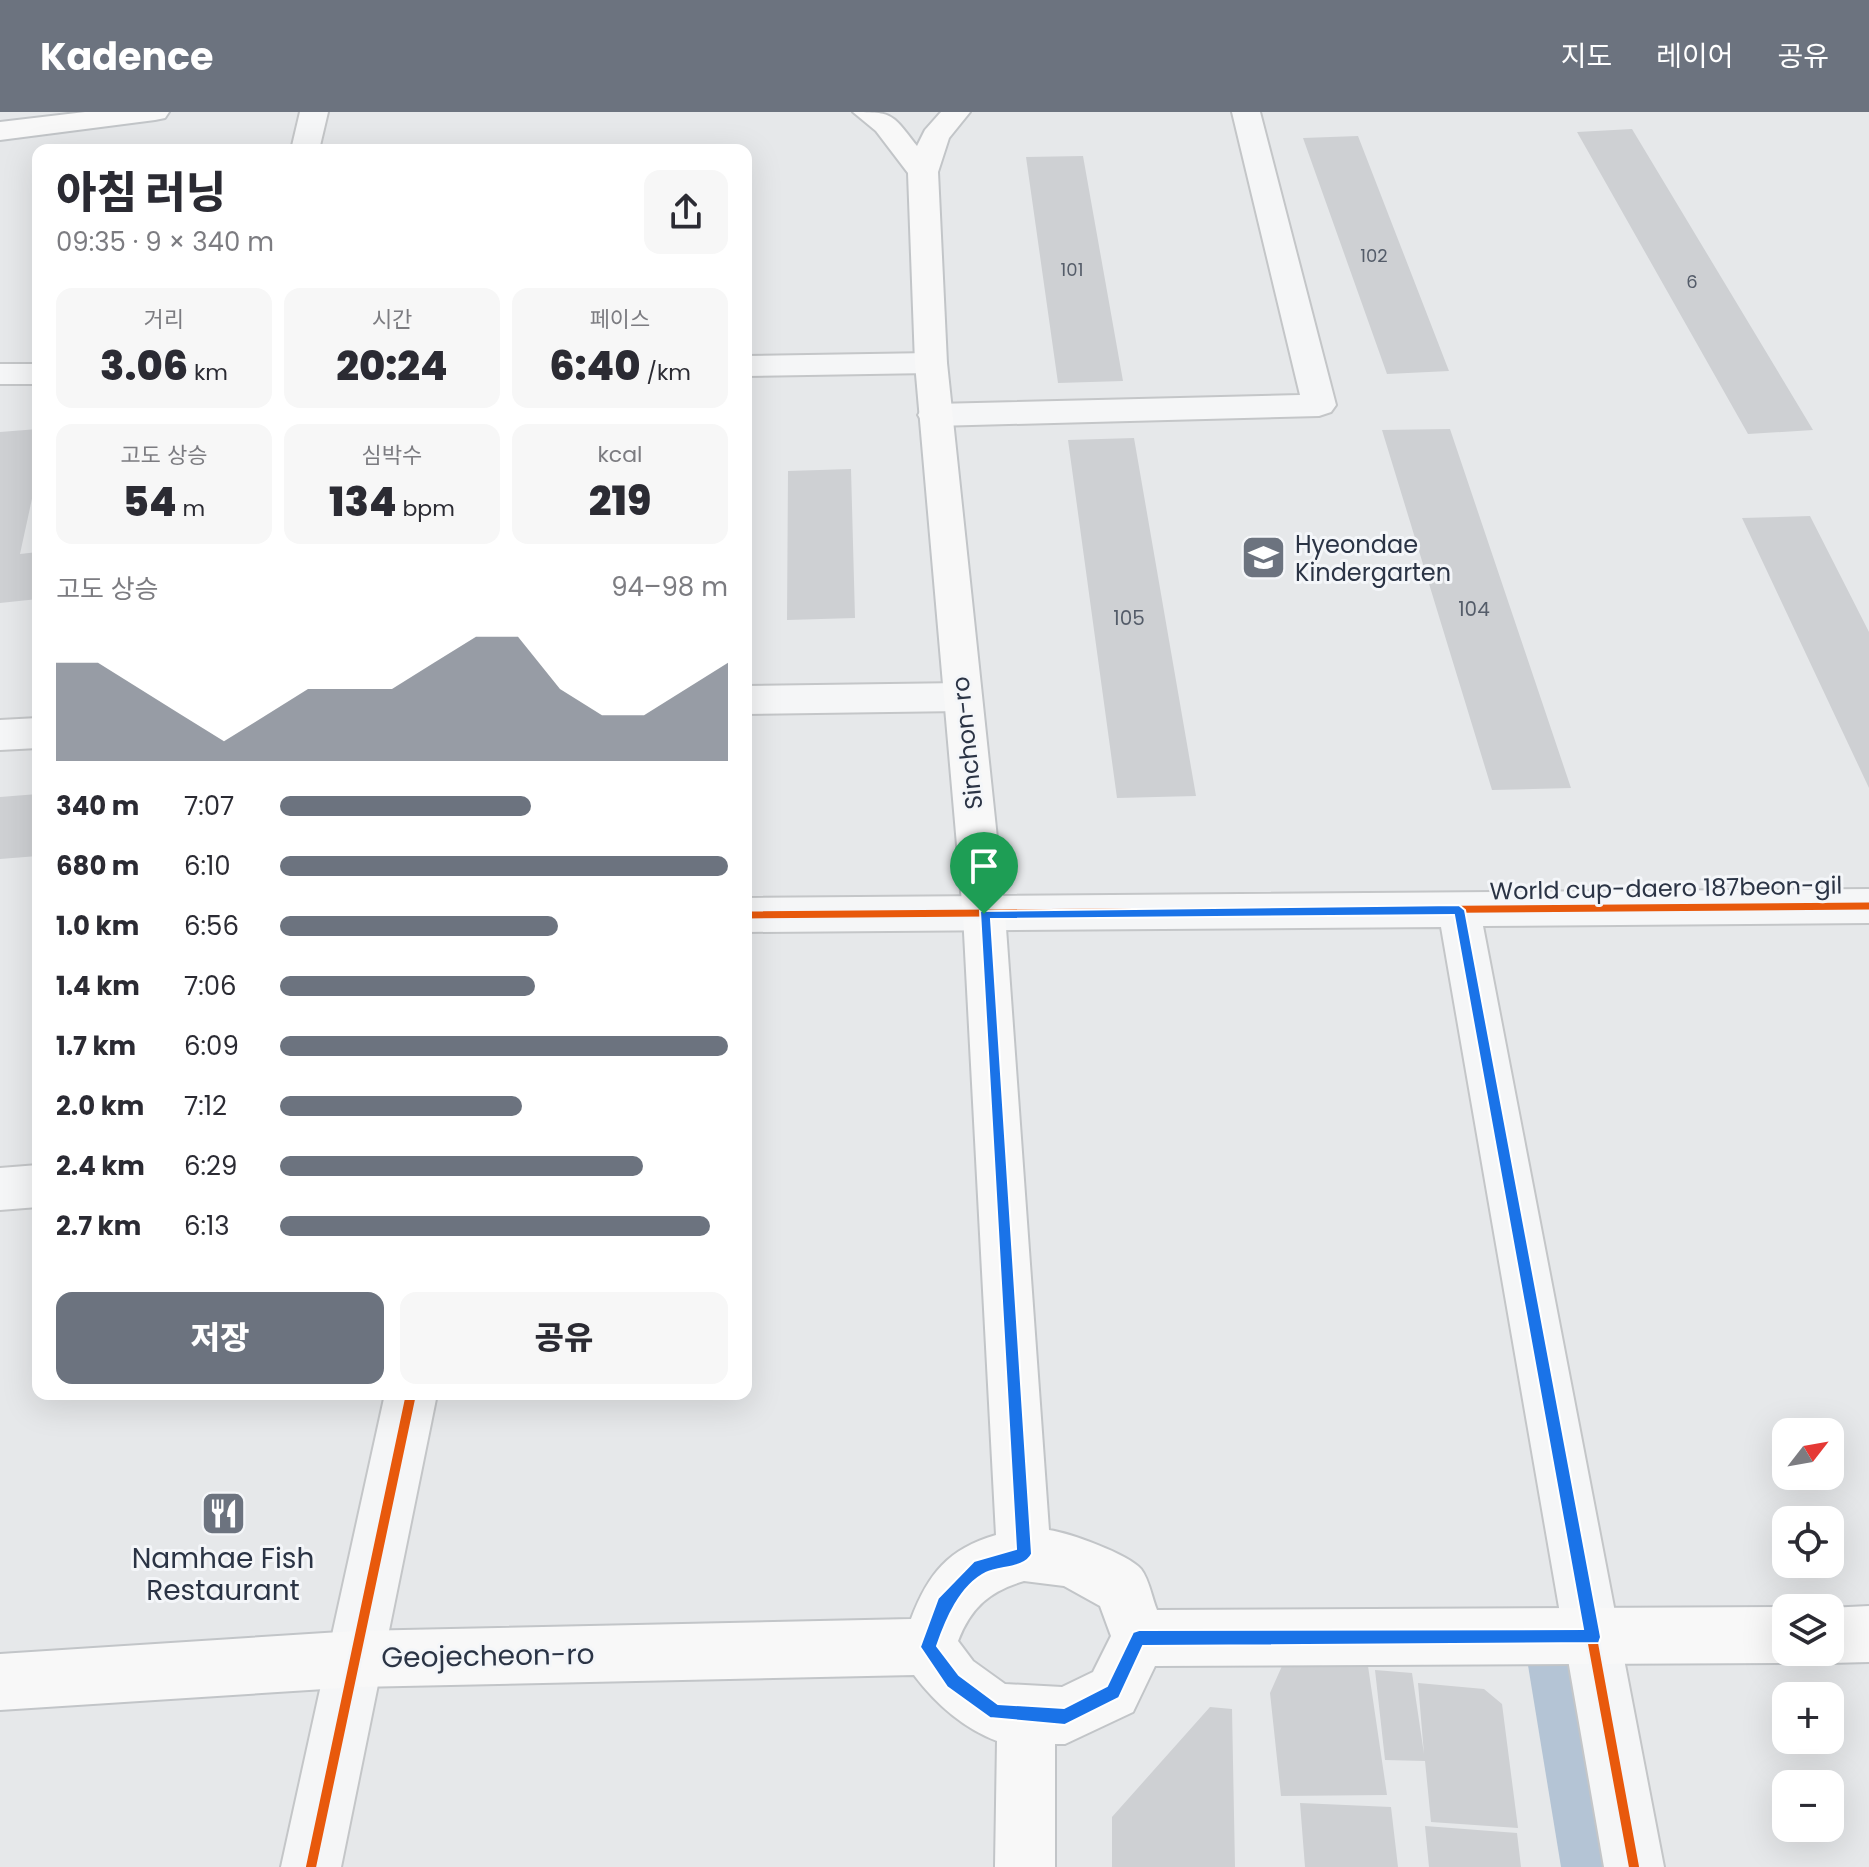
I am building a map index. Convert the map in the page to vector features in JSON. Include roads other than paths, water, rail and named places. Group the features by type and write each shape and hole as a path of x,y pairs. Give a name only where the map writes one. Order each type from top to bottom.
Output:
{"main road":[{"path":"0,131 155,112"},
{"path":"867,112 886,125 923,172"},
{"path":"923,172 935,136 956,112"},
{"name":"Sinchon-ro","path":"923,172 935,415 984,914 1024,1554"},
{"path":"1024,1554 1071,1560 1121,1588 1139,1638 1113,1692 1065,1716 996,1712 953,1681 928,1647 944,1604 980,1567 1024,1554"},
{"path":"1844,1635 1869,1634"},
{"path":"1139,1638 1772,1635"},
{"name":"Geojecheon-ro","path":"0,1682 356,1659 928,1647"},
{"path":"1025,1867 1026,1715"}],"street":[{"path":"306,144 314,112"},
{"path":"935,415 1319,405 1246,112"},
{"path":"752,366 931,363"},
{"path":"0,374 32,374"},
{"path":"752,700 962,697"},
{"path":"0,735 32,733"},
{"name":"World cup-daero 187beon-gil","path":"752,915 1869,906"},
{"path":"1459,910 1634,1867"},
{"path":"0,1189 32,1186"},
{"path":"311,1867 410,1400"}],"water":[{"path":"1525,1647 1610,1653 1644,1867 1561,1867"}],"place":[{"name":"Hyeondae Kindergarten","path":"1264,558"},
{"name":"Namhae Fish Restaurant","path":"223,1514"}]}
